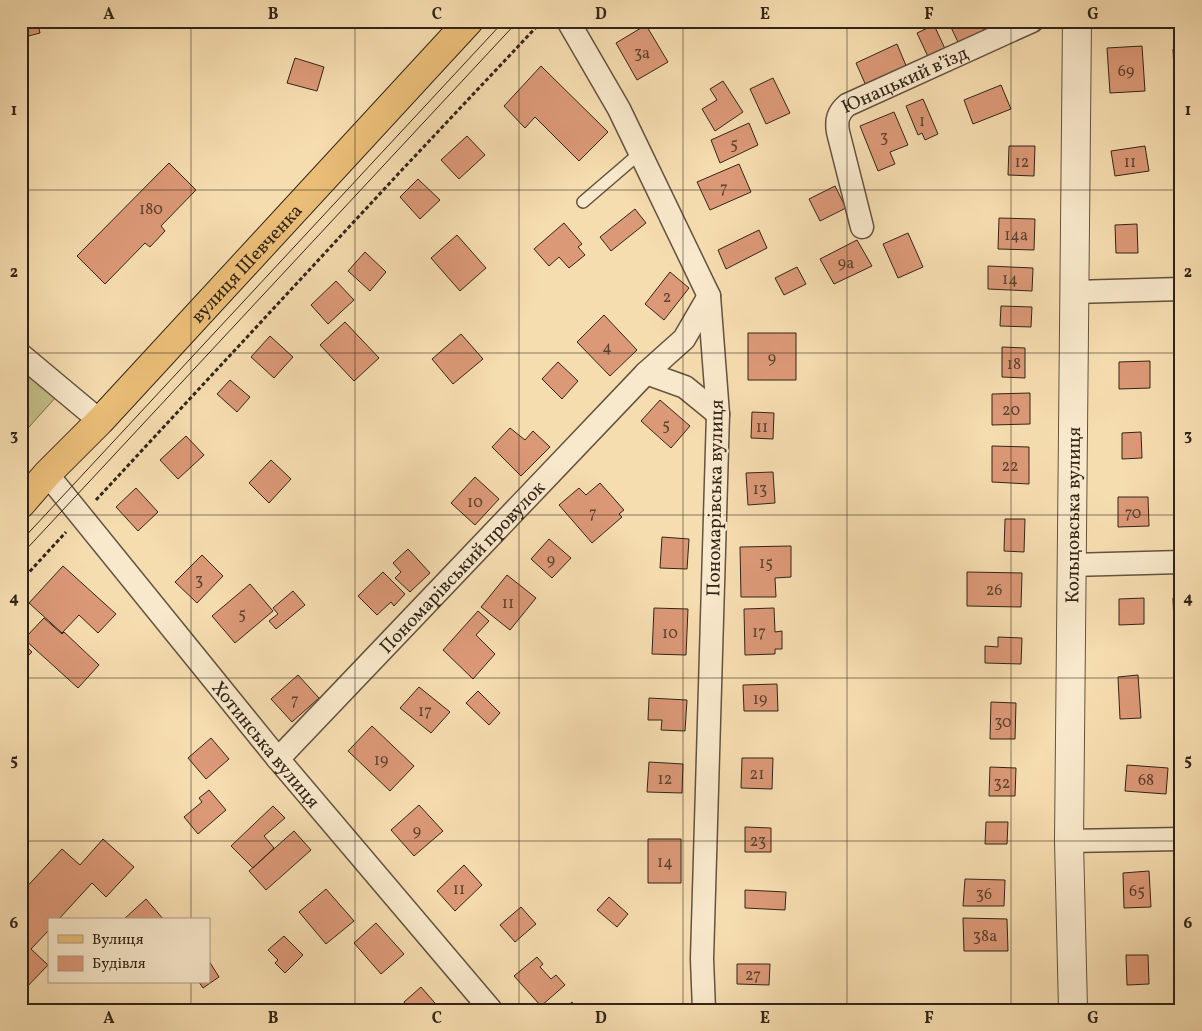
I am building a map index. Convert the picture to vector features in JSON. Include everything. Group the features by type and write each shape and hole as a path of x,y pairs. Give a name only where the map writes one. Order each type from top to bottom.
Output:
{"main road":[{"name":"вулиця Шевченка","path":"21,504 469,21"}],"street":[{"name":"Пономарівська вулиця","path":"568,21 619,109 709,296 718,414 702,959 704,1010"},
{"name":"Юнацький в’їзд","path":"862,227 836,125 842,110 847,105 1032,21"},
{"name":"Кольцовська вулиця","path":"1074,1010 1069,842 1077,21"},
{"path":"1074,292 1181,289"},
{"name":"Пономарівський провулок","path":"278,759 646,373 684,339 709,296"},
{"path":"21,355 100,421"},
{"path":"646,373 685,387 718,414"},
{"name":"Хотинська вулиця","path":"48,474 278,759 490,1010"},
{"path":"1071,565 1181,562"},
{"path":"1069,842 1181,839"}],"lane":[{"path":"582,202 640,153"}],"path":[{"path":"21,581 542,21"}],"shaded area":[{"path":"21,366 56,397 21,436"}],"building":[{"path":"21,21 53,21 54,24 39,29 40,33 21,38"},
{"path":"948,21 980,21 985,32 958,42"},
{"path":"646,25 668,62 637,80 616,43"},
{"path":"934,25 947,53 930,61 917,33"},
{"path":"897,44 907,68 867,88 856,63"},
{"path":"1142,46 1145,91 1110,93 1107,48"},
{"path":"1173,49 1181,49 1181,69 1174,70"},
{"path":"295,58 324,67 317,91 287,83"},
{"path":"541,66 608,132 579,161 535,117 525,128 504,106"},
{"path":"773,78 790,113 766,124 750,89"},
{"path":"723,81 743,112 715,131 702,109 717,100 710,89"},
{"path":"1001,85 1011,109 973,124 964,100"},
{"path":"923,99 938,134 925,140 922,133 918,135 906,106"},
{"path":"894,112 908,145 890,152 895,164 878,171 860,126"},
{"path":"21,118 28,142 21,144"},
{"path":"749,123 758,145 720,163 711,140"},
{"path":"467,136 485,155 459,179 441,160"},
{"path":"1009,146 1035,146 1034,176 1008,175"},
{"path":"1145,146 1149,171 1115,176 1111,151"},
{"path":"169,163 196,190 161,226 165,231 150,247 145,243 105,284 77,256"},
{"path":"739,164 751,192 710,210 697,182"},
{"path":"418,179 440,200 420,219 400,197"},
{"path":"835,186 846,208 820,221 809,199"},
{"path":"635,209 646,223 611,251 600,237"},
{"path":"999,218 1035,219 1034,250 998,249"},
{"path":"564,223 582,244 578,247 585,255 569,268 559,257 549,266 534,249"},
{"path":"1137,224 1138,253 1116,253 1115,225"},
{"path":"759,230 767,248 726,269 718,250"},
{"path":"908,233 923,267 898,278 883,244"},
{"path":"457,235 486,268 460,291 431,258"},
{"path":"857,240 872,266 834,284 820,259"},
{"path":"365,252 386,272 370,291 348,271"},
{"path":"988,266 1033,268 1032,291 988,289"},
{"path":"797,267 806,284 784,295 775,278"},
{"path":"670,272 689,288 664,320 645,304"},
{"path":"336,281 354,300 328,324 311,305"},
{"path":"1001,306 1032,307 1031,327 1000,326"},
{"path":"604,315 637,350 610,376 577,342"},
{"path":"345,322 379,358 354,381 320,345"},
{"path":"748,333 796,333 796,380 748,380"},
{"path":"461,334 483,359 453,384 432,359"},
{"path":"270,336 293,357 274,378 251,357"},
{"path":"1002,347 1025,348 1025,378 1002,377"},
{"path":"1150,361 1150,388 1119,389 1119,362"},
{"path":"558,362 578,381 562,399 542,379"},
{"path":"230,380 250,397 237,412 217,394"},
{"path":"1030,393 1030,424 992,425 992,394"},
{"path":"660,400 690,426 671,448 641,421"},
{"path":"752,412 774,413 773,439 751,438"},
{"path":"510,428 525,440 533,431 550,447 521,476 492,447"},
{"path":"1141,432 1142,458 1122,459 1122,433"},
{"path":"186,436 204,455 178,479 160,460"},
{"path":"992,446 1029,447 1029,484 992,482"},
{"path":"271,460 291,479 269,503 249,483"},
{"path":"773,472 775,503 748,505 746,473"},
{"path":"475,477 499,499 475,525 451,503"},
{"path":"600,483 624,510 619,514 622,517 592,543 559,505 579,488 586,495"},
{"path":"136,488 158,512 138,531 116,507"},
{"path":"1118,497 1148,497 1149,526 1118,527"},
{"path":"1005,519 1025,519 1024,552 1004,551"},
{"path":"662,537 689,539 687,569 660,568"},
{"path":"549,539 571,558 552,578 531,559"},
{"path":"791,546 791,577 775,578 776,597 741,597 740,547"},
{"path":"408,549 430,573 410,592 395,578 401,572 393,563"},
{"path":"202,555 223,576 197,603 175,582"},
{"path":"63,566 116,614 98,633 79,615 62,633 29,603"},
{"path":"383,572 405,594 394,606 391,602 377,615 358,596"},
{"path":"967,572 1022,573 1021,607 967,606"},
{"path":"507,575 536,598 510,630 481,607"},
{"path":"250,584 273,611 235,643 212,616"},
{"path":"293,591 305,605 276,629 269,621 278,614 273,608"},
{"path":"1181,597 1181,624 1174,624 1173,598"},
{"path":"1144,598 1144,624 1119,625 1119,599"},
{"path":"654,608 688,609 686,655 652,654"},
{"path":"774,608 775,632 782,631 782,649 775,649 775,654 745,655 744,609"},
{"path":"478,611 489,621 476,635 495,654 473,679 443,650"},
{"path":"44,618 62,634 64,632 99,665 78,688 24,639"},
{"path":"998,637 1022,638 1021,664 985,663 985,646 998,647"},
{"path":"21,642 32,652 21,663"},
{"path":"298,675 319,698 292,722 271,699"},
{"path":"1138,675 1141,718 1120,719 1118,677"},
{"path":"777,684 778,711 744,711 743,685"},
{"path":"419,687 450,712 431,733 400,708"},
{"path":"478,691 500,713 489,725 466,703"},
{"path":"649,698 687,700 685,731 661,730 662,720 648,720"},
{"path":"991,702 1016,703 1015,739 990,739"},
{"path":"372,726 414,766 390,791 348,751"},
{"path":"211,738 229,759 206,779 188,758"},
{"path":"742,758 773,758 772,789 741,788"},
{"path":"649,762 683,764 682,793 647,792"},
{"path":"1127,765 1168,768 1166,794 1125,791"},
{"path":"990,767 1016,768 1015,796 989,796"},
{"path":"209,790 226,810 198,834 184,817 202,802 199,798"},
{"path":"419,805 443,831 414,856 391,830"},
{"path":"273,806 285,818 264,836 274,848 253,868 231,846"},
{"path":"986,822 1008,822 1007,844 985,844"},
{"path":"745,827 771,828 771,852 745,852"},
{"path":"294,831 311,850 266,890 249,871"},
{"path":"103,839 134,867 106,897 92,883 60,918 48,918 48,931 31,949 48,965 22,992 21,893 62,849 80,865"},
{"path":"648,839 681,839 681,883 648,883"},
{"path":"464,865 482,885 455,911 437,891"},
{"path":"1149,871 1151,907 1124,908 1123,873"},
{"path":"965,879 1005,880 1004,906 963,906"},
{"path":"326,889 354,921 326,944 299,912"},
{"path":"745,890 786,892 785,910 745,908"},
{"path":"609,897 628,914 617,927 597,910"},
{"path":"146,899 162,918 125,918"},
{"path":"521,907 536,924 515,942 500,925"},
{"path":"963,918 1007,919 1008,951 964,951"},
{"path":"376,923 404,954 381,974 354,943"},
{"path":"284,936 303,955 285,973 275,963 278,960 268,950"},
{"path":"1126,955 1148,955 1149,984 1127,985"},
{"path":"537,957 543,964 540,967 551,979 556,975 565,985 541,1006 514,976"},
{"path":"210,963 219,977 210,983"},
{"path":"737,964 770,964 769,985 737,984"},
{"path":"200,984 209,984 203,988"},
{"path":"421,987 441,1010 410,1010 404,1002"},
{"path":"572,1002 578,1010 563,1010"}],"tram line":[{"path":"21,541 504,21"},
{"path":"21,555 518,21"}]}
